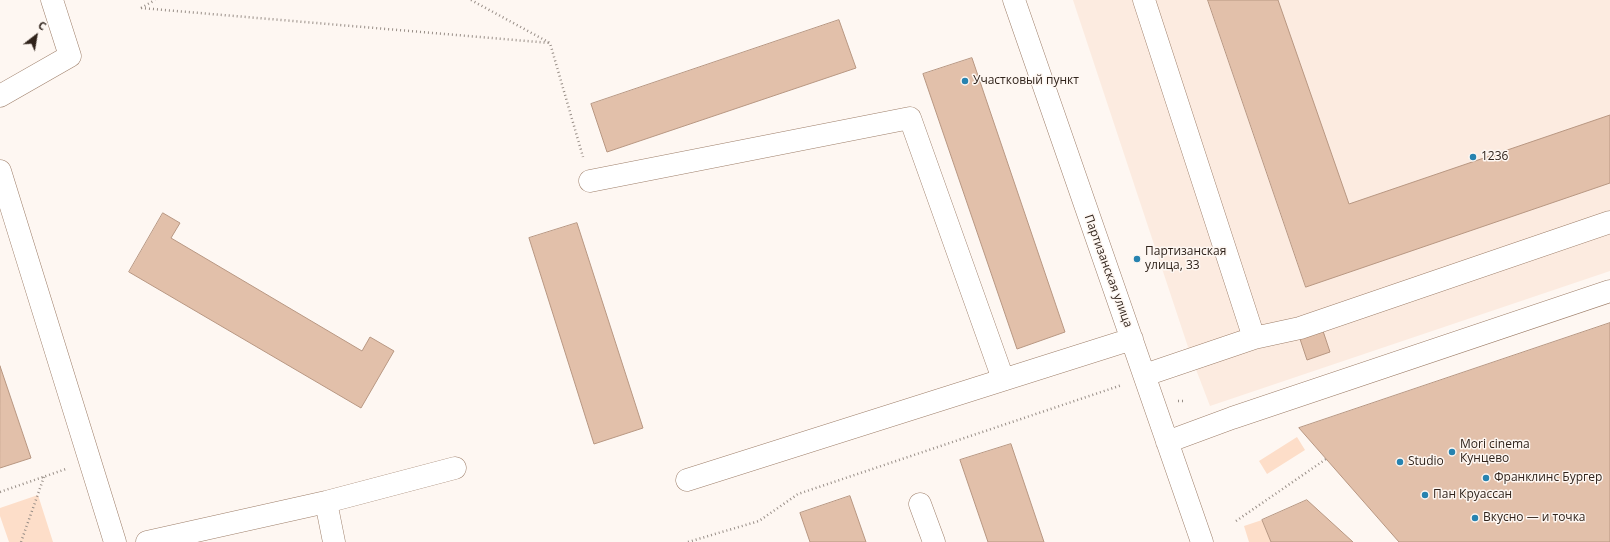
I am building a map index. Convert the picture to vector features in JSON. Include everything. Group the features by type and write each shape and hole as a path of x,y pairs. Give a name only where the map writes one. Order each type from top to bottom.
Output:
{"street":[{"path":"0,96 70,56 52,0"},
{"name":"Партизанская улица","path":"1014,0 1202,542"},
{"path":"1144,0 1254,338"},
{"path":"590,181 910,118 1003,379"},
{"path":"0,171 115,542"},
{"path":"1145,375 1254,338 1300,328 1610,222"},
{"path":"1167,442 1232,418 1610,291"},
{"path":"687,480 1132,339"},
{"path":"147,542 326,502 455,468"},
{"path":"326,502 334,542"},
{"path":"920,504 934,542"}],"path":[{"path":"155,0 140,8 550,43"},
{"path":"471,0 550,43 590,181"},
{"path":"688,542 759,521 798,494 1123,384"},
{"path":"1236,521 1326,459"},
{"path":"0,492 90,462"},
{"path":"20,542 44,477"}],"shaded area":[{"path":"1073,0 1610,0 1610,271 1210,406 1192,359"},
{"path":"1297,437 1305,450 1267,474 1259,461"},
{"path":"38,495 53,542 9,542 0,516 0,508"},
{"path":"1262,520 1271,542 1249,542 1244,526"}],"building":[{"path":"1208,0 1278,0 1349,204 1610,115 1610,183 1306,287"},
{"path":"839,20 856,68 607,152 591,104"},
{"path":"972,58 1065,332 1017,349 923,74"},
{"path":"163,213 180,223 171,238 362,351 370,337 394,351 361,408 129,272"},
{"path":"577,223 643,428 594,444 529,238"},
{"path":"1610,323 1610,542 1399,542 1299,428"},
{"path":"1323,331 1330,352 1307,360 1300,339"},
{"path":"0,366 31,458 0,468"},
{"path":"1011,444 1044,542 988,542 960,460"},
{"path":"850,496 866,542 810,542 800,513"},
{"path":"1307,500 1353,542 1271,542 1262,520"}],"place":[{"name":"Участковый пункт","path":"965,81"},
{"name":"1236","path":"1473,157"},
{"name":"Партизанская улица, 33","path":"1137,259"},
{"name":"Mori cinema Кунцево","path":"1452,452"},
{"name":"Studio","path":"1400,462"},
{"name":"Франклинс Бургер","path":"1486,478"},
{"name":"Пан Круассан","path":"1425,495"},
{"name":"Вкусно — и точка","path":"1475,518"}]}
